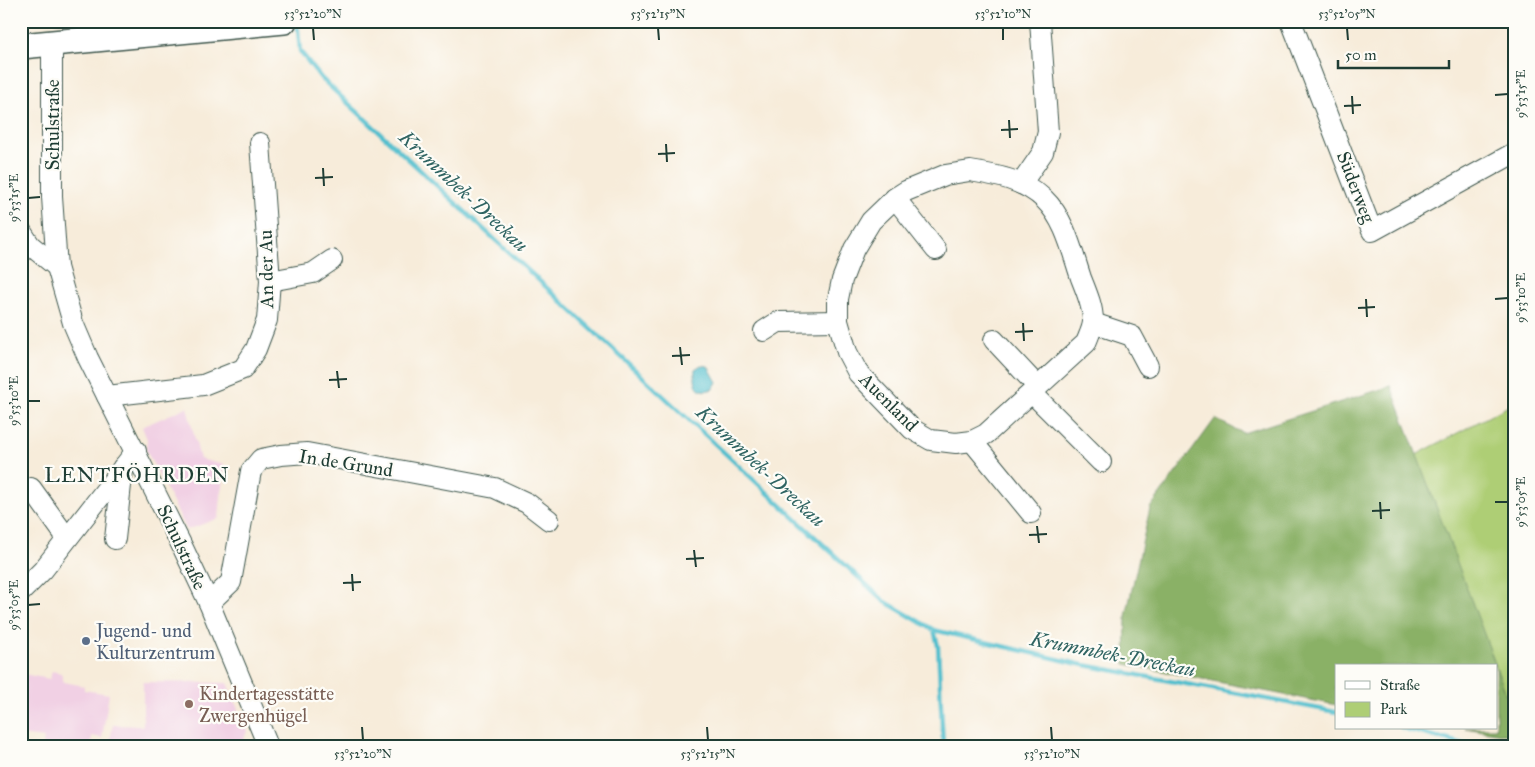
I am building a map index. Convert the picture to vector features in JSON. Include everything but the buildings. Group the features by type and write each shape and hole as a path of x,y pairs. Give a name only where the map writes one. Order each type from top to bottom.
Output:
{"main road":[{"path":"21,46 284,21"}],"street":[{"path":"1021,184 1043,152 1048,132 1040,21"},
{"name":"Süderweg","path":"1291,21 1372,231 1514,153"},
{"name":"Schulstraße","path":"49,44 52,54 52,197 57,267 73,323 208,603 266,745"},
{"name":"An der Au","path":"107,396 202,385 243,369 256,349 267,320 270,281 260,144"},
{"name":"Auenland","path":"972,442 956,443 931,440 912,429 858,373 847,352 838,321 838,299 842,280 854,249 870,221 894,198 944,175 970,171 997,175 1021,184 1043,198 1056,214 1066,235 1088,298 1093,323"},
{"path":"894,198 936,250"},
{"path":"21,232 30,245 57,267"},
{"path":"270,281 313,273 332,260"},
{"path":"764,331 778,322 838,321"},
{"path":"1031,513 972,442 986,434 1086,343 1093,323 1132,336 1148,366"},
{"path":"994,340 1035,390 1101,462"},
{"path":"21,592 43,570 136,451"},
{"name":"In de Grund","path":"208,603 231,582 252,472 262,459 306,453 495,488 527,503 549,520"},
{"path":"114,539 123,467"},
{"path":"21,494 31,488 67,538"}],"shaded area":[{"path":"187,407 200,459 224,465 219,518 187,530 146,450 147,439 142,427"},
{"path":"52,671 61,673 64,682 84,686 84,690 109,694 102,738 92,736 91,746 42,746 44,738 21,735 21,678 23,674 50,679"},
{"name":"Kindertagesstätte Zwergenhügel","path":"143,682 227,683 247,731 243,741 232,746 109,746 113,725 143,726"}],"green space":[{"path":"1391,386 1495,664 1335,664 1335,705 1125,664 1126,616 1150,508 1215,419 1243,433"},
{"path":"1514,403 1514,715 1498,673 1498,664 1495,664 1416,455"},
{"path":"1498,673 1514,715 1514,736 1477,730 1498,730"}],"water":[{"path":"701,365 708,366 717,382 713,389 703,390 697,386 695,369"}],"waterway":[{"name":"Krummbek-Dreckau","path":"297,21 300,51 321,78 884,601 934,630 1079,664 1335,712"},
{"path":"934,630 938,646 943,746"},
{"name":"Krummbek-Dreckau","path":"1410,730 1471,746"}],"place":[{"name":"Jugend- und Kulturzentrum","path":"86,641"},
{"name":"Kindertagesstätte Zwergenhügel","path":"189,704"}],"district":[{"name":"LENTFÖHRDEN","path":"137,475"}]}
